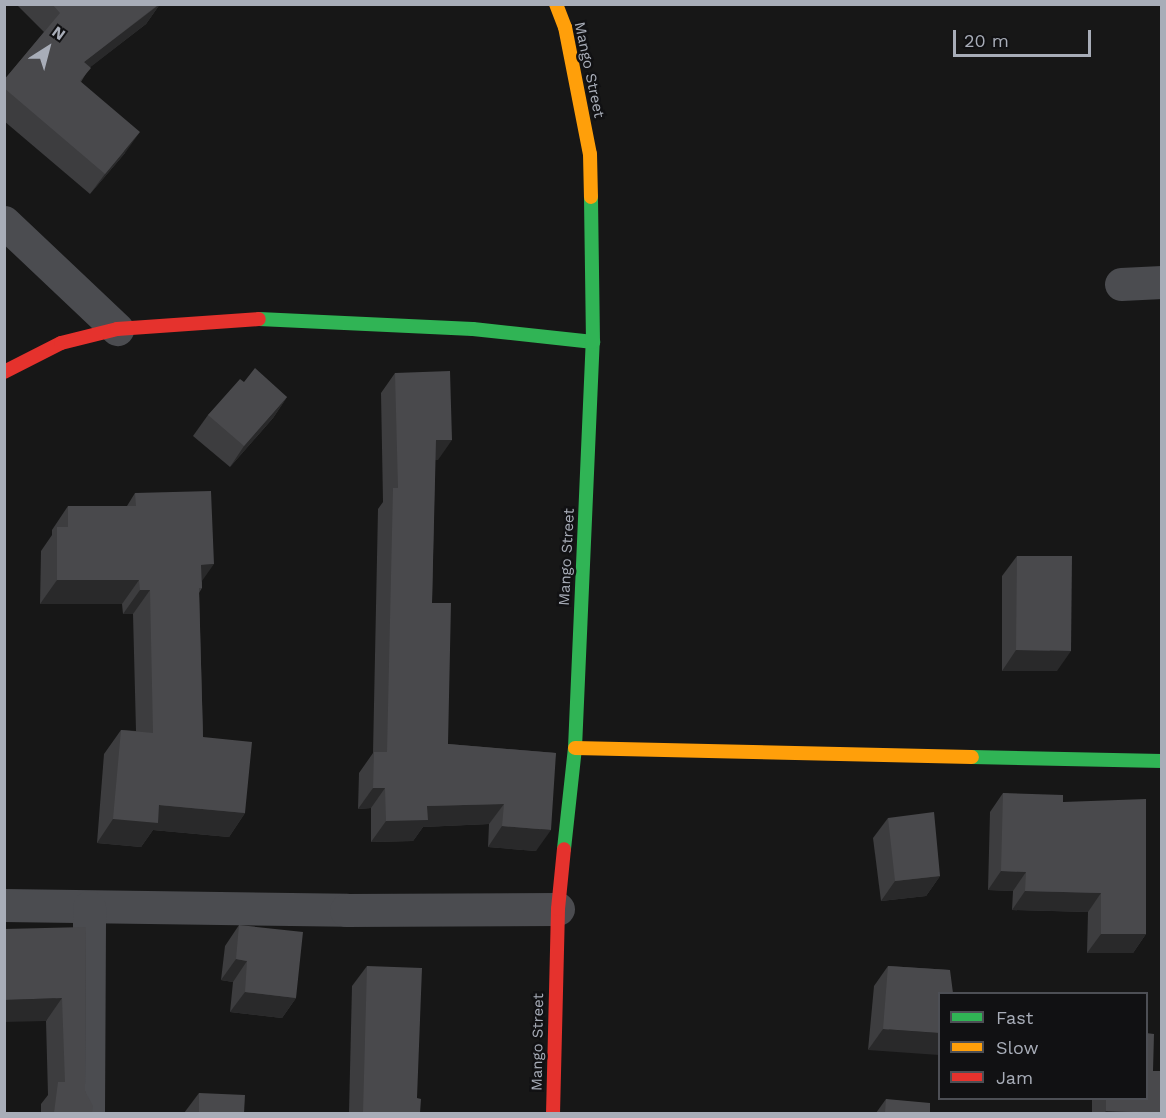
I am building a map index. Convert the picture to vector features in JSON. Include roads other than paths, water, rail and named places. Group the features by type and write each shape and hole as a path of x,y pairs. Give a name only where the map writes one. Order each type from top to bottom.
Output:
{"street":[{"name":"Mango Street","path":"553,1113 558,909 574,748 593,342 590,154 565,27 556,4"},
{"path":"4,222 117,329"},
{"path":"1121,284 1161,282"},
{"path":"4,372 61,342 117,329 257,319 473,329 593,342"},
{"path":"574,748 1161,761"},
{"path":"4,905 346,910 558,909"},
{"path":"88,1113 89,907"}]}
